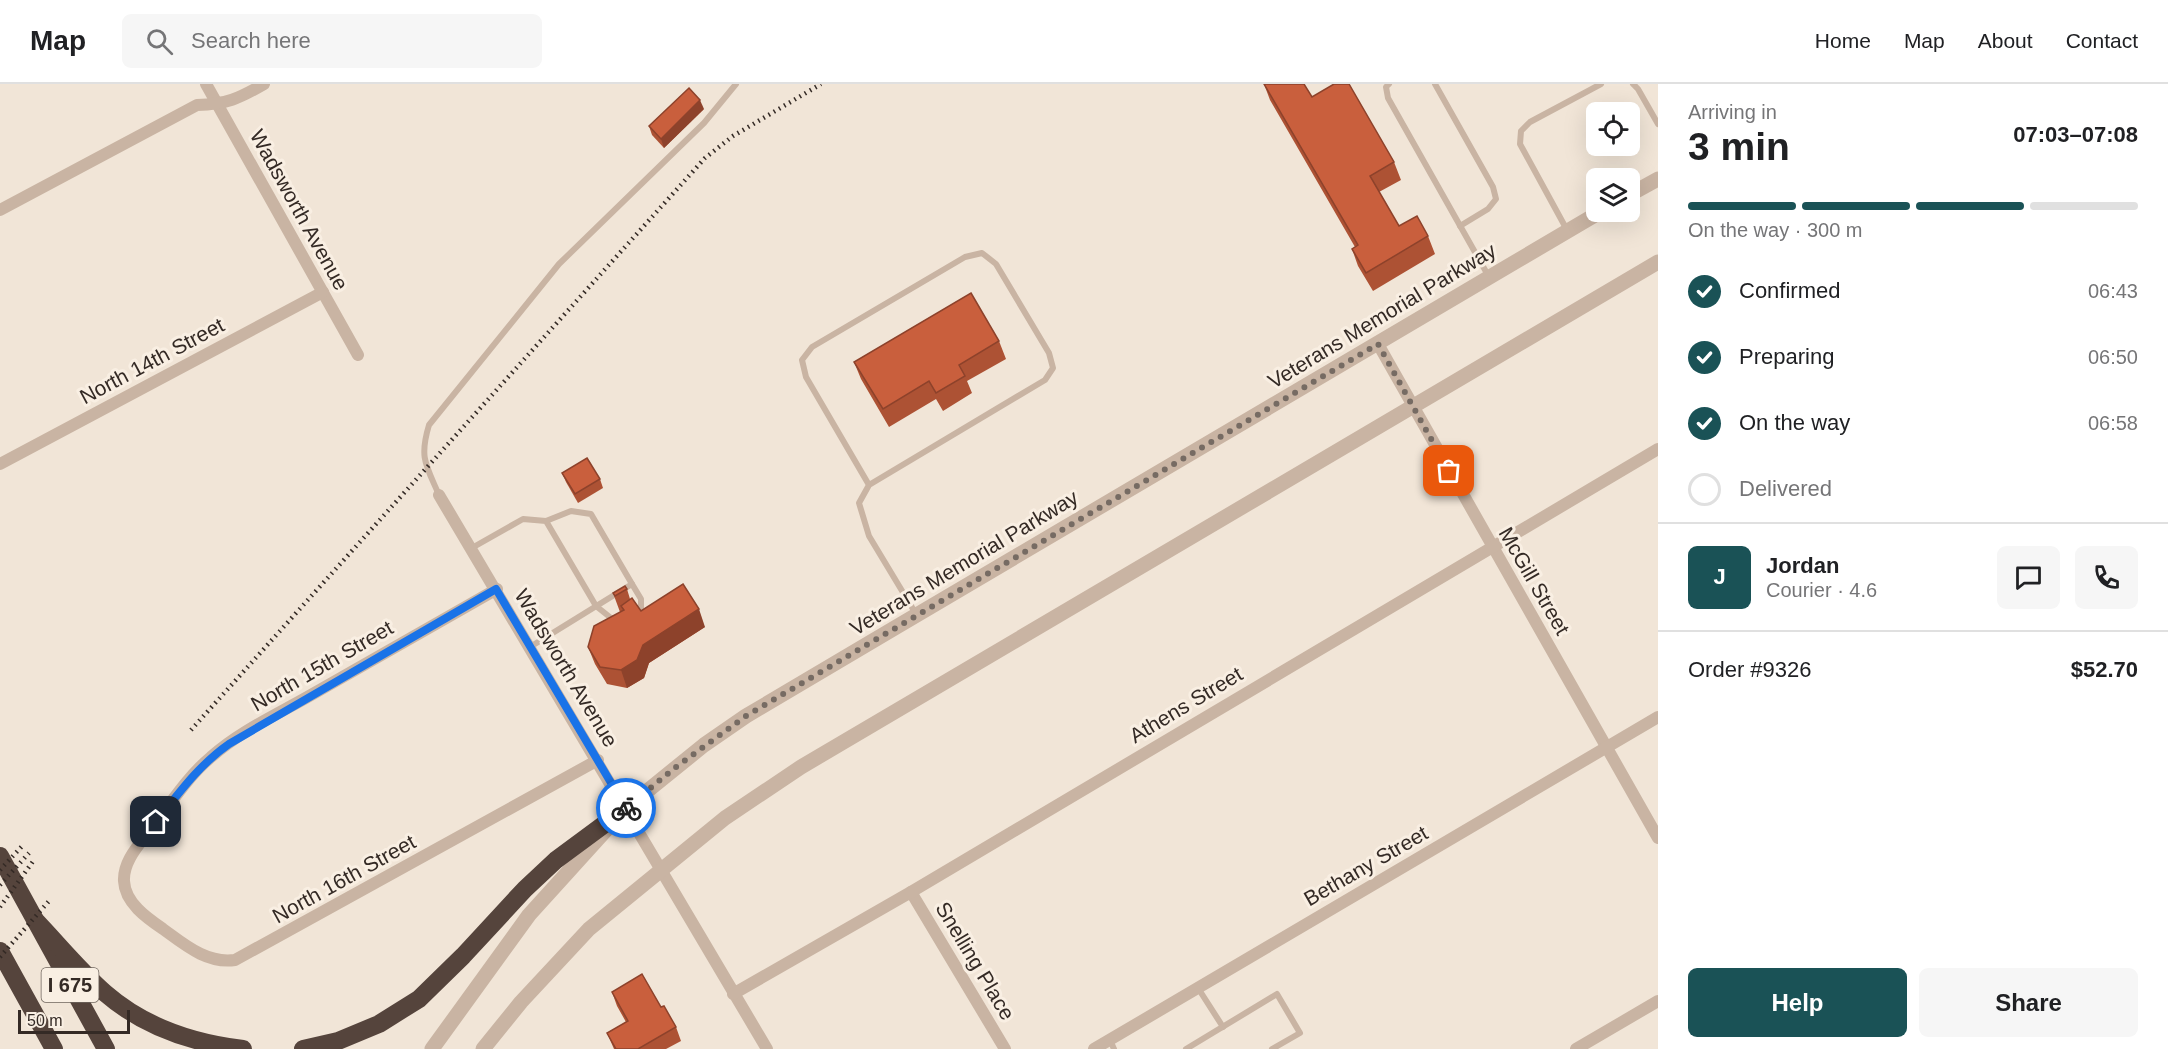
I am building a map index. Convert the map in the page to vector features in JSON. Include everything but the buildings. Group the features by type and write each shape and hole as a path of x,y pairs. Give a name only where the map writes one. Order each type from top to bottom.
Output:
{"highway":[{"path":"303,1049 338,1041 379,1024 419,999 548,867 625,809"},
{"name":"I 675","path":"0,856 105,1049"},
{"path":"35,920 104,992 131,1013 164,1030 192,1040 243,1049"},
{"name":"I 675","path":"0,951 54,1049"}],"street":[{"name":"Wadsworth Avenue","path":"206,84 358,356"},
{"path":"0,210 197,105 218,105 237,99 264,84"},
{"path":"1640,189 1658,179"},
{"name":"Veterans Memorial Parkway","path":"432,1049 529,915 625,809 676,767 746,716 1586,220"},
{"path":"483,1049 520,1002 589,929 725,818 801,767 1658,261"},
{"name":"North 14th Street","path":"0,464 322,292"},
{"name":"McGill Street","path":"1378,344 1658,838"},
{"name":"Athens Street","path":"734,994 911,892 1658,448"},
{"name":"Wadsworth Avenue","path":"439,495 598,760 767,1049"},
{"name":"North 15th Street","path":"124,883 124,870 131,856 182,788 210,757 258,726 496,589"},
{"name":"Bethany Street","path":"1094,1049 1112,1045 1198,988 1658,717"},
{"name":"North 16th Street","path":"124,883 136,908 185,945 211,960 223,962 235,960 598,760"},
{"name":"Snelling Place","path":"911,892 1005,1049"},
{"path":"1576,1049 1658,1001"}],"lane":[{"path":"439,495 427,468 423,446 429,425 559,264 704,123 736,84"},
{"path":"1389,84 1386,87 1388,98 1489,278"},
{"path":"1435,84 1493,187 1496,199 1488,210 1460,226"},
{"path":"1567,231 1520,144 1521,131 1530,122 1601,84"},
{"path":"1633,84 1658,124"},
{"path":"869,485 806,377 802,360 812,346 965,257 982,253 996,264 1049,353 1053,368 1045,380 869,485 859,503 869,536 916,615"},
{"path":"470,549 523,519 546,521 571,512 591,514 641,599 641,608 628,618 611,618 596,606 546,521"},
{"path":"530,646 632,584"},
{"path":"1198,988 1223,1027"},
{"path":"1185,1049 1276,994 1300,1033 1272,1049"}],"railway":[{"path":"191,730 705,158 733,136 821,84"},
{"path":"0,870 24,844"},
{"path":"0,885 29,853"},
{"path":"0,907 34,860"},
{"path":"0,957 49,901"}],"way so far":[{"path":"626,808 704,745 746,716 1378,344 1449,471"}],"route":[{"path":"156,822 210,757 258,726 496,589 626,808"}]}
